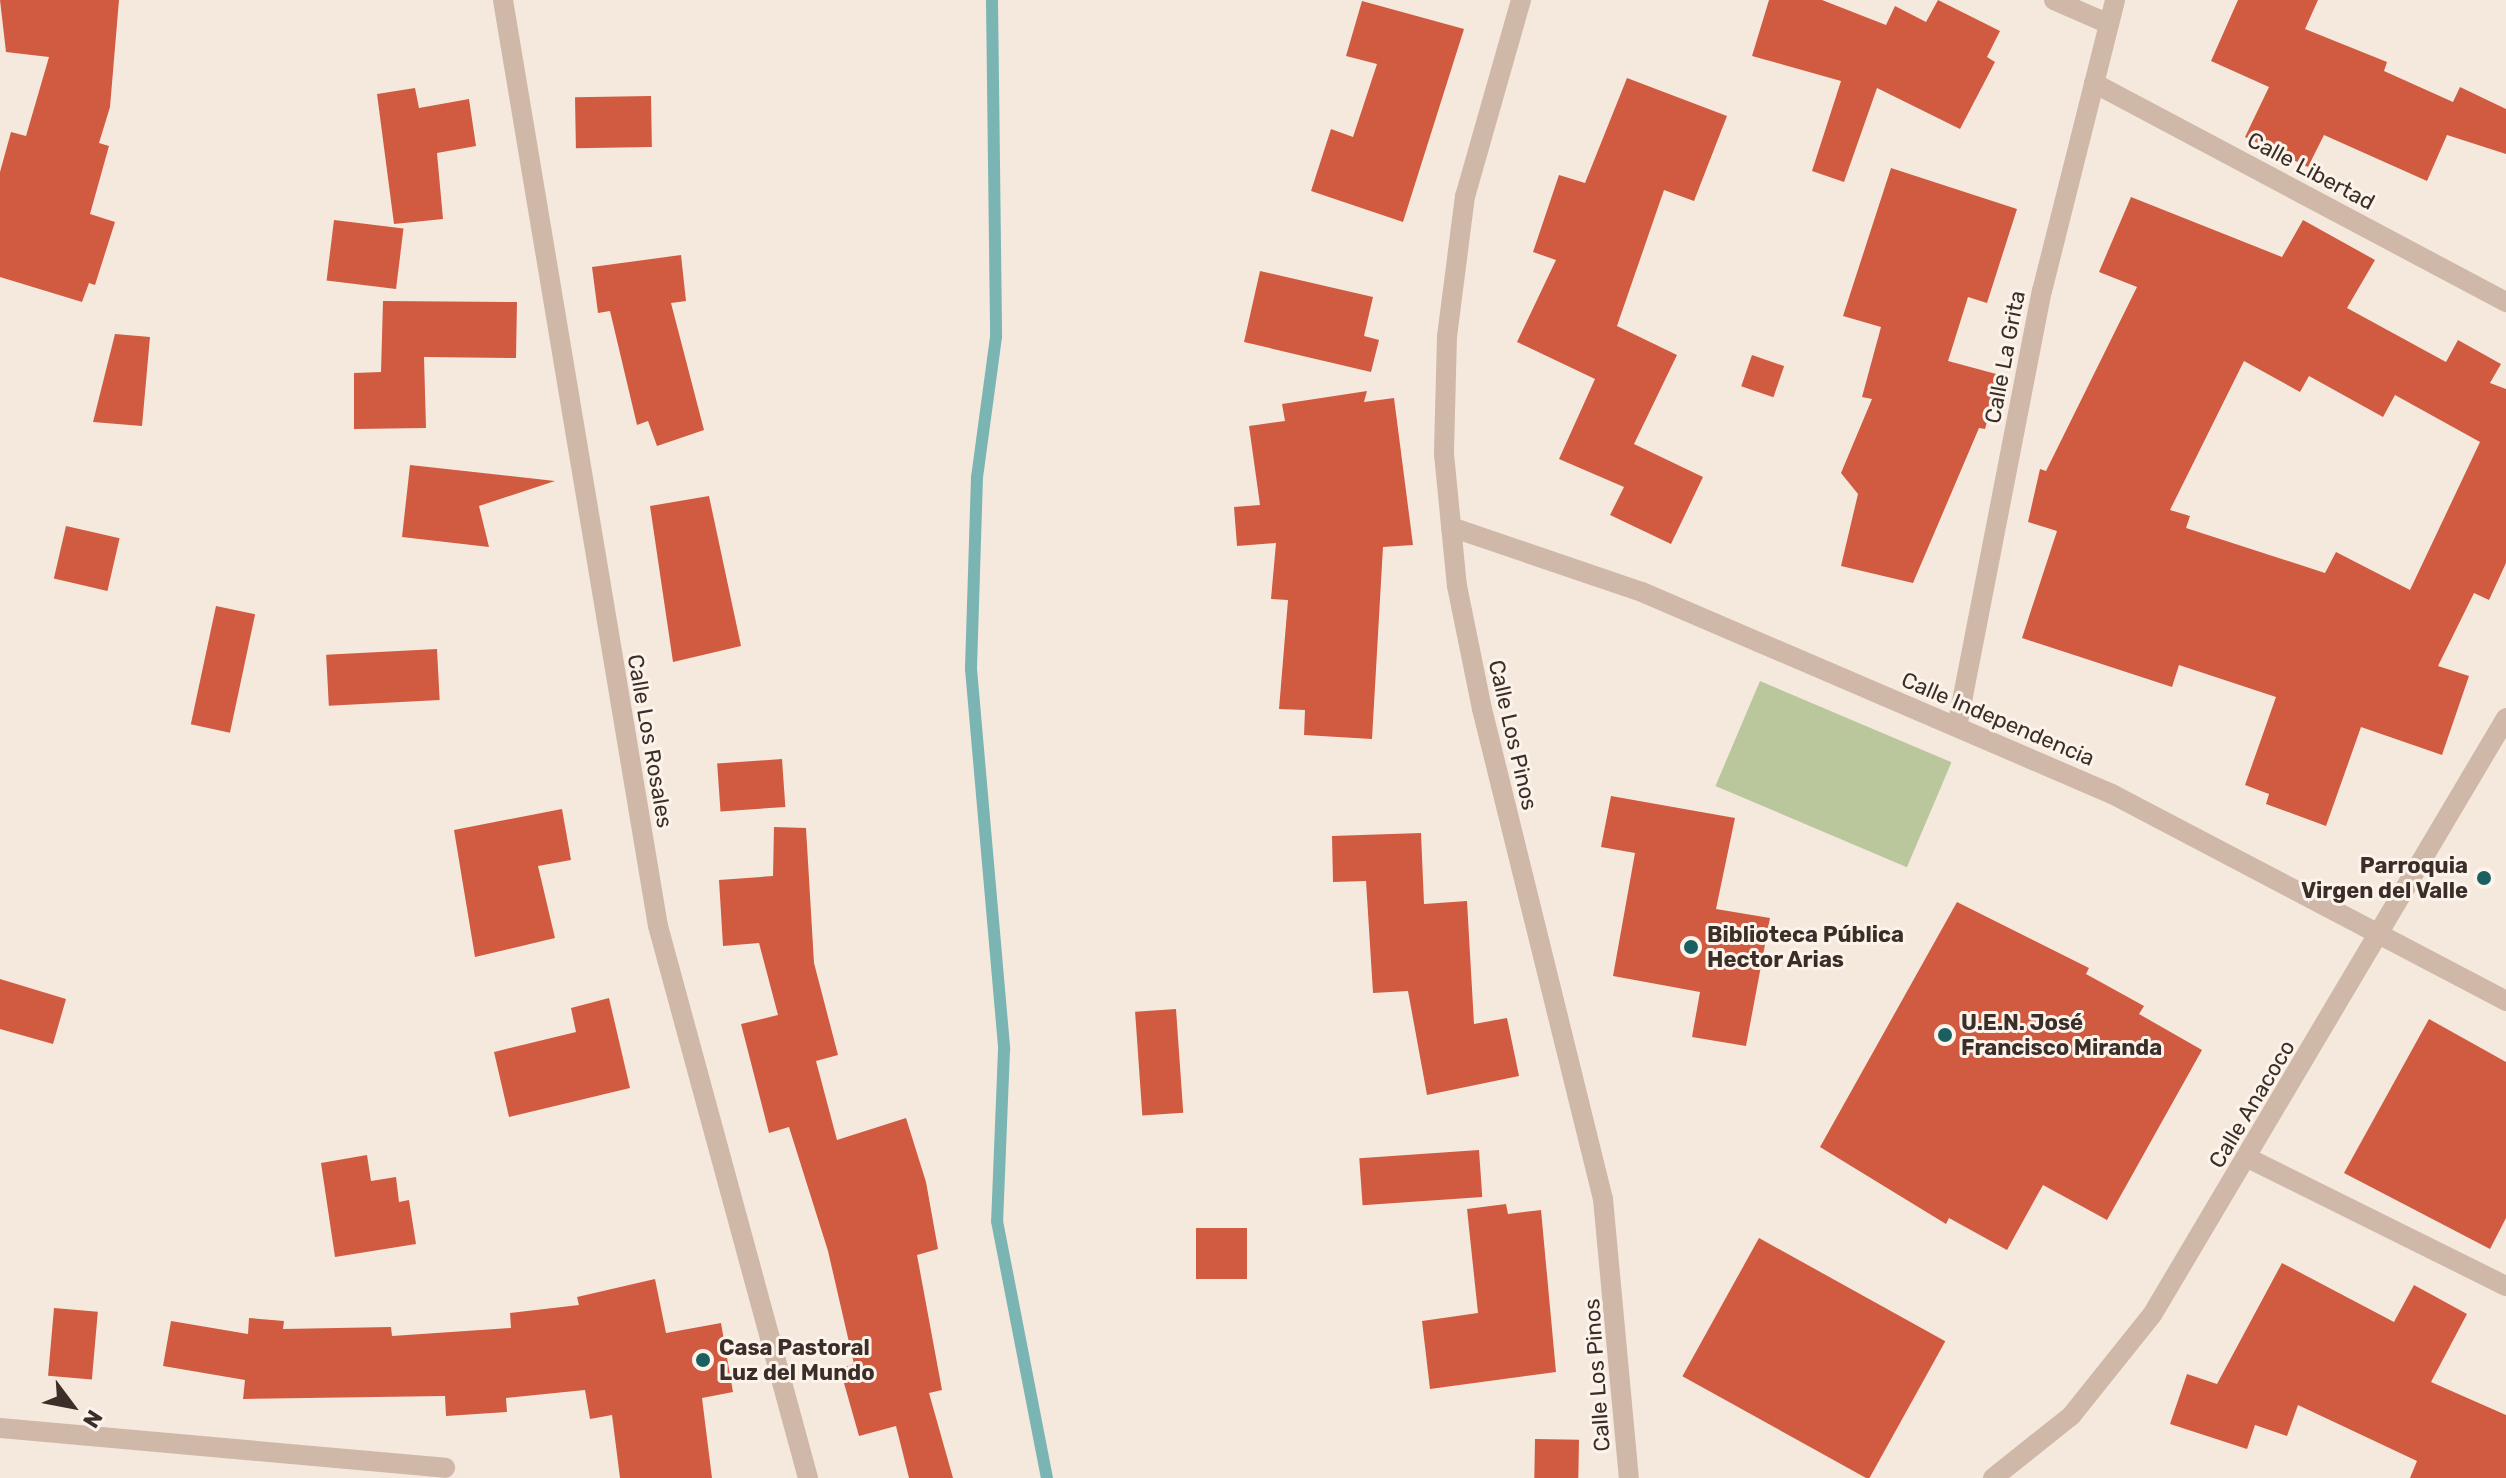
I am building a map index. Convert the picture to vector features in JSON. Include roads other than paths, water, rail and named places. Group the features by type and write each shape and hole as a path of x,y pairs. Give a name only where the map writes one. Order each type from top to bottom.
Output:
{"street":[{"name":"Calle Los Rosales","path":"503,0 658,926 808,1478"},
{"name":"Calle Los Pinos","path":"1521,0 1479,138 1455,269 1444,454 1451,527 1482,709 1603,1199 1629,1478"},
{"path":"2054,0 2109,24"},
{"name":"Calle La Grita","path":"1957,727 2042,291 2115,0"},
{"name":"Calle Libertad","path":"2094,83 2506,302"},
{"name":"Calle Independencia","path":"1451,527 1642,592 2112,794 2381,932 2506,1001"},
{"name":"Calle Anacoco","path":"1993,1478 2071,1416 2117,1366 2248,1158 2506,718"},
{"path":"2248,1158 2506,1286"},
{"path":"0,1428 445,1468"}],"waterway":[{"path":"992,0 996,337 977,477 971,669 1004,1050 997,1221 1047,1478"}],"place":[{"name":"Parroquia Virgen del Valle","path":"2484,878"},
{"name":"Biblioteca Pública Hector Arias","path":"1691,947"},
{"name":"U.E.N. José Francisco Miranda","path":"1945,1035"},
{"name":"Casa Pastoral Luz del Mundo","path":"703,1360"}]}
